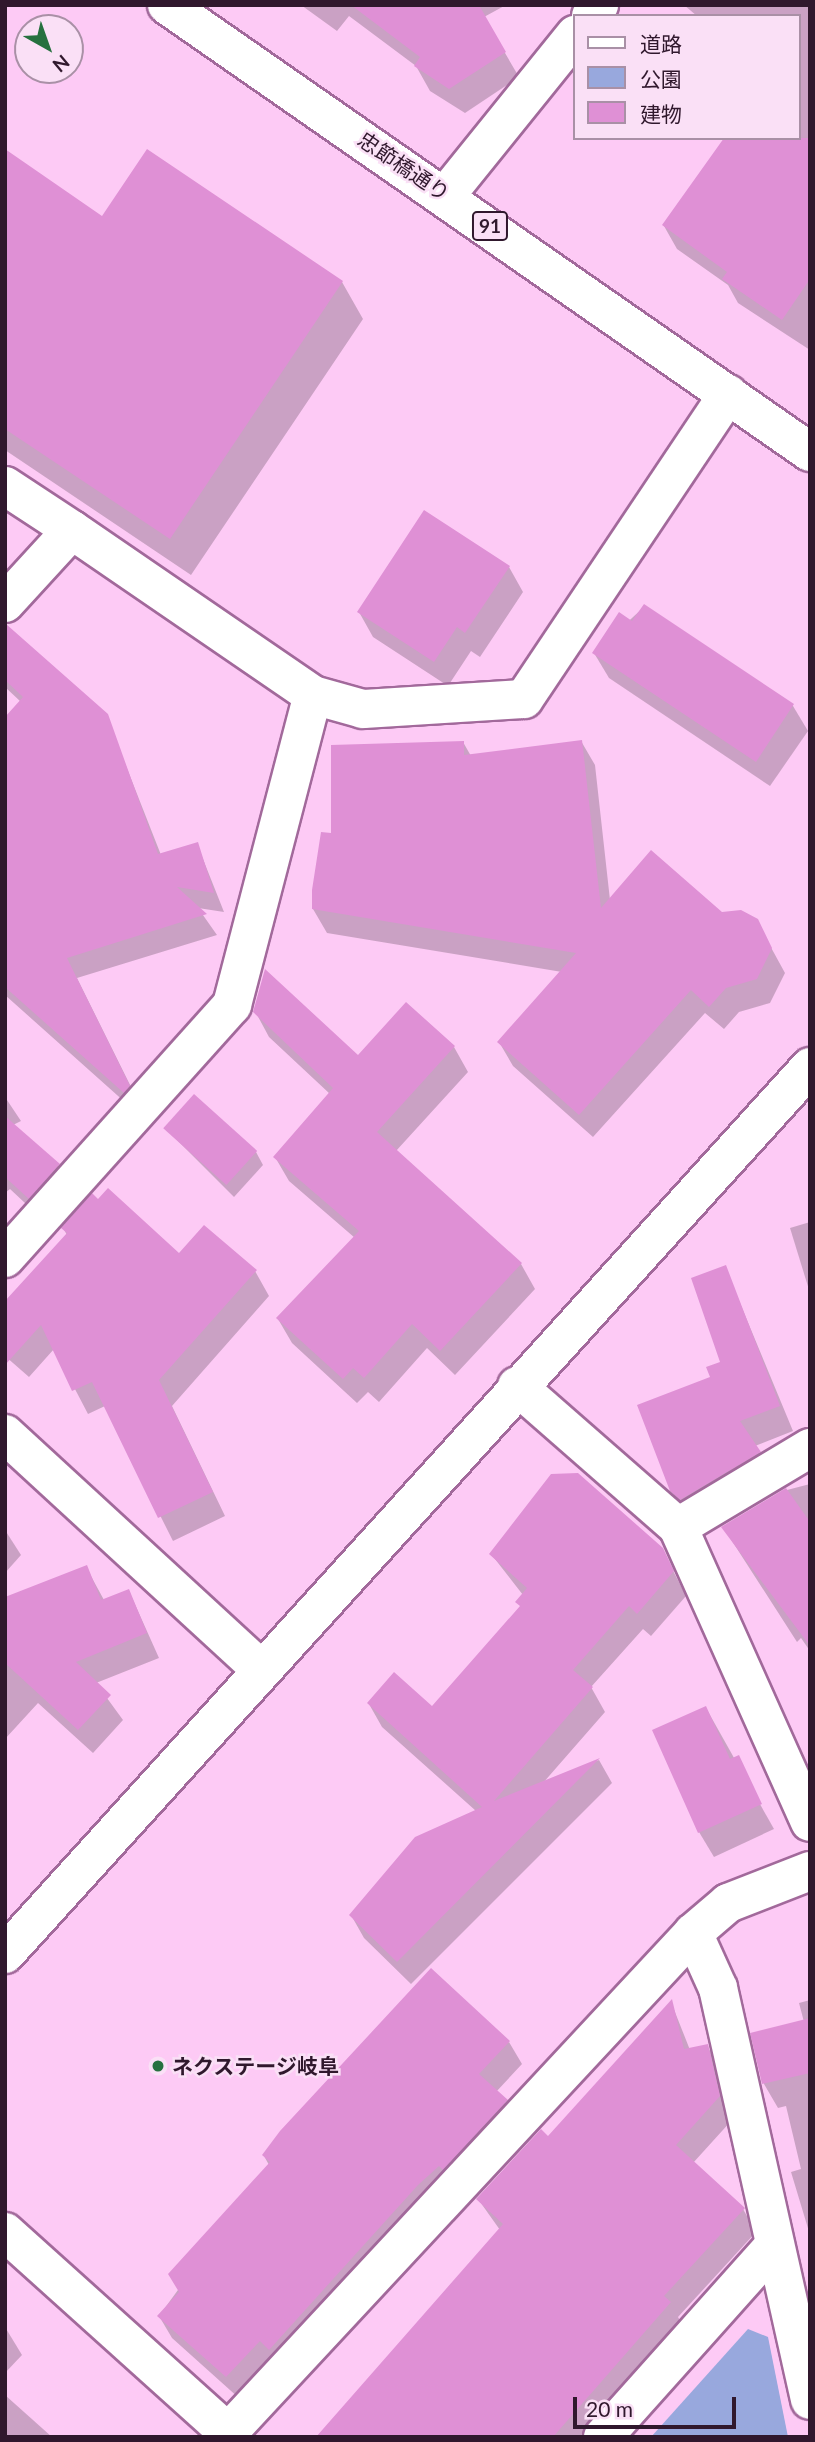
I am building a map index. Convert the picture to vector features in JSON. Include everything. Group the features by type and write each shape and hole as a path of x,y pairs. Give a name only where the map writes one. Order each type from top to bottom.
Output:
{"street":[{"name":"忠節橋通り","path":"167,5 446,195 810,452"},
{"path":"446,195 574,36"},
{"path":"5,486 313,695 363,709 524,699 727,394"},
{"path":"5,603 72,530"},
{"path":"5,1258 232,1005 313,695"},
{"path":"5,1954 516,1386 810,1068"},
{"path":"516,1386 678,1527 810,1822"},
{"path":"5,1434 261,1669"},
{"path":"678,1527 810,1448"},
{"path":"5,2232 226,2435 693,1933 728,1903 810,1871"},
{"path":"693,1933 718,1988 773,2247 810,2400"},
{"path":"603,2437 773,2247"}],"green space":[{"path":"748,2329 768,2337 788,2437 651,2437"}],"building":[{"path":"351,5 479,5 506,52 449,89 414,66 420,57"},
{"path":"810,138 810,279 782,320 722,279 727,272 662,225 723,140"},
{"path":"5,149 102,216 147,149 343,281 170,539 5,429"},
{"path":"424,510 510,566 465,633 457,627 434,662 357,612"},
{"path":"644,604 794,704 756,762 592,653 619,612 632,621"},
{"path":"6,624 108,714 158,854 198,842 214,893 177,887 207,914 67,958 130,1086 124,1093 5,987 5,717 23,697 5,680"},
{"path":"582,740 601,908 651,850 722,912 741,910 758,919 772,948 757,979 726,988 709,1007 691,990 579,1115 497,1042 576,953 312,909 312,890 321,832 331,833 331,745 464,741 464,755"},
{"path":"265,969 358,1055 406,1002 455,1046 377,1132 522,1263 440,1351 412,1324 364,1378 353,1368 343,1379 276,1318 359,1231 273,1157 333,1088 253,1012"},
{"path":"194,1094 257,1151 226,1185 163,1128"},
{"path":"5,1116 60,1164 29,1199 5,1177"},
{"path":"108,1188 179,1253 204,1225 257,1270 159,1380 213,1492 158,1518 92,1382 72,1391 41,1325 5,1365 5,1301 67,1233 61,1228 92,1193 98,1199"},
{"path":"726,1265 780,1406 740,1421 761,1452 680,1500 670,1491 637,1405 710,1377 706,1367 720,1362 691,1278"},
{"path":"578,1473 663,1548 674,1571 637,1614 629,1606 573,1670 593,1687 494,1801 600,1758 397,1962 349,1915 415,1837 482,1807 367,1703 394,1672 432,1706 520,1606 515,1602 527,1588 489,1554 551,1474"},
{"path":"786,1488 810,1522 810,1646 721,1527"},
{"path":"87,1565 101,1600 129,1589 147,1633 76,1662 111,1695 78,1730 5,1663 5,1597"},
{"path":"706,1706 730,1759 739,1755 762,1804 698,1833 652,1730"},
{"path":"431,1968 510,2041 479,2074 508,2100 443,2170 439,2166 418,2185 269,2350 260,2341 226,2377 157,2316 179,2292 168,2274 270,2162 262,2155 280,2131"},
{"path":"672,1999 684,2049 708,2044 720,2096 676,2145 745,2208 664,2296 671,2302 553,2437 316,2437 503,2224 476,2199 541,2129 548,2136"},
{"path":"810,2018 810,2073 762,2084 750,2033"}],"place":[{"name":"ネクステージ岐阜","path":"158,2066"}]}
